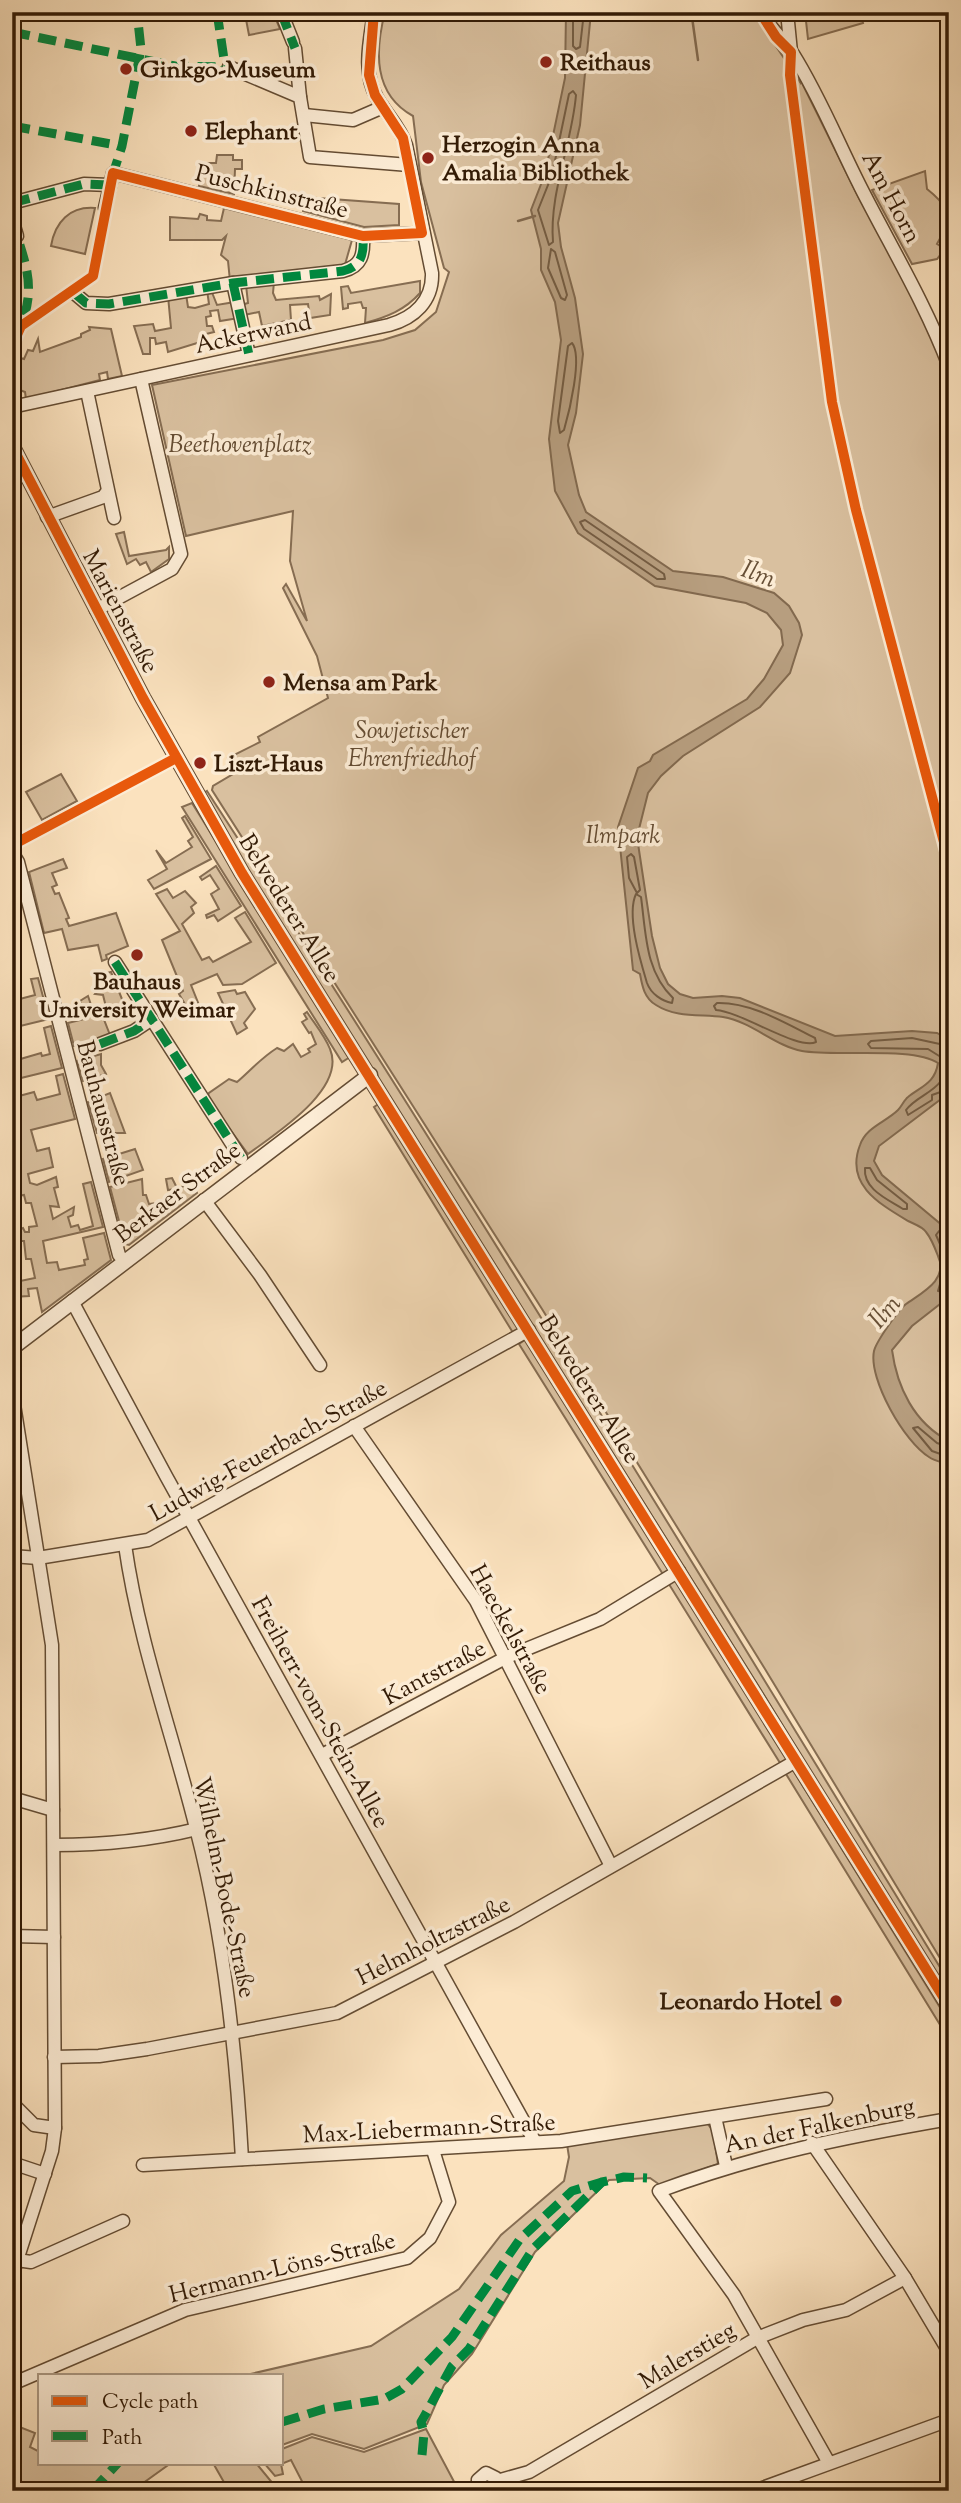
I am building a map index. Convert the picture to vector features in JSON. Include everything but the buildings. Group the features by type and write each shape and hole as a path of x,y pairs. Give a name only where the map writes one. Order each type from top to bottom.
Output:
{"street":[{"path":"281,12 295,49 310,158 409,164"},
{"name":"Ackerwand","path":"12,407 389,325 410,317 425,302 432,284 403,138 376,95 368,69 374,12"},
{"path":"760,12 776,37 791,52"},
{"path":"787,12 791,52"},
{"name":"Am Horn","path":"791,52 905,267 949,366"},
{"path":"229,67 300,97"},
{"path":"304,115 353,120 383,107"},
{"path":"105,208 111,179"},
{"name":"Puschkinstraße","path":"12,203 111,179 363,236 422,233"},
{"path":"12,219 17,236 12,236"},
{"path":"73,292 86,303 97,305 233,283 353,268 361,260 363,236"},
{"path":"233,283 249,355"},
{"path":"96,610 172,569 181,554 141,379"},
{"path":"87,391 114,518"},
{"name":"Marienstraße","path":"12,446 195,794"},
{"path":"47,517 103,497 107,492"},
{"name":"Belvederer Allee","path":"195,794 949,2007"},
{"name":"Bauhausstraße","path":"12,852 20,871 120,1255 124,1261"},
{"path":"115,962 241,1158"},
{"name":"Bauhausstraße","path":"100,1044 134,1031 152,1019"},
{"name":"Berkaer Straße","path":"12,1348 370,1074"},
{"path":"204,1200 260,1275 320,1364"},
{"name":"Freiherr-vom-Stein-Allee","path":"72,1301 535,2142"},
{"name":"Ludwig-Feuerbach-Straße","path":"12,1556 38,1558 148,1540 529,1330"},
{"path":"12,1392 52,1645 55,2128 45,2175 12,2276"},
{"name":"Haeckelstraße","path":"354,1426 465,1585 507,1657 611,1866"},
{"name":"Wilhelm-Bode-Straße","path":"125,1545 142,1641 197,1829 233,2034 242,2160"},
{"name":"Kantstraße","path":"322,1755 507,1657 600,1619 679,1572"},
{"name":"Helmholtzstraße","path":"54,2057 99,2056 233,2034 337,2012 435,1964 796,1761"},
{"path":"12,1798 53,1810"},
{"path":"54,1845 113,1845 154,1840 197,1829"},
{"path":"12,1936 54,1937"},
{"name":"Max-Liebermann-Straße","path":"143,2165 433,2150 576,2139 825,2099"},
{"path":"12,2103 34,2125 55,2128"},
{"path":"715,2117 726,2166"},
{"name":"An der Falkenburg","path":"757,2337 723,2278 659,2191 726,2166 812,2143 949,2119"},
{"path":"812,2143 905,2278 949,2351"},
{"name":"Hermann-Löns-Straße","path":"12,2384 185,2310 407,2258 430,2238 449,2202 433,2150"},
{"path":"12,2163 45,2175"},
{"path":"17,2260 31,2262 123,2221"},
{"name":"Malerstieg","path":"483,2491 478,2484 481,2475 492,2474 495,2486 528,2472 757,2337 803,2320 846,2310 905,2278"},
{"path":"757,2337 828,2463"},
{"path":"754,2491 949,2420"}],"green space":[{"path":"239,12 273,12 280,29 249,35 245,14"},
{"name":"Ilmpark","path":"385,12 753,12 800,82 800,79 859,198 900,268 926,322 949,383 949,1973 542,1309 212,790 213,786 233,774 228,758 260,742 258,737 328,698 317,656 283,588 286,584 307,621 290,561 293,511 186,536 152,385 383,340 415,330 436,312 449,272 444,268 421,182 413,116 390,96 380,70 380,42"},
{"path":"805,12 860,12 863,23 808,39"},
{"path":"217,155 233,155 233,160 242,160 242,169 235,169 234,194 199,186 200,163 216,163"},
{"path":"925,171 927,189 945,209 949,235 943,233 937,244 945,249 937,259 912,264 872,190"},
{"path":"304,197 399,204 399,225 364,227 303,211"},
{"path":"95,208 85,254 51,246 56,230 65,217 78,210"},
{"path":"224,208 352,240 344,268 230,281 228,261 221,255 226,236 222,240 170,240 170,217 198,219 200,214 207,216 207,220 221,221"},
{"path":"420,281 420,293 414,299 381,318 365,323 366,308 363,308 361,302 348,304 348,308 343,309 341,287 348,286 351,293"},
{"path":"274,282 273,293 276,300 319,296 320,300 331,294 330,315 310,318 308,304 290,305 291,320 262,326 259,312 244,315 241,305 248,303 246,285"},
{"path":"207,290 211,290 217,305 235,302 239,318 220,321 218,310 210,311 211,316 206,317 207,326 212,326 214,332 206,334 207,340 168,352 166,342 156,344 155,338 150,338 150,354 143,354 134,326 153,324 155,331 171,328 168,296 186,294 188,307 195,308 209,304"},
{"path":"89,327 111,329 122,376 108,379 107,372 99,374 100,380 26,399 25,392 12,387 12,371 17,357 24,359 28,350 33,351 38,339 40,352 81,337 81,334 90,330"},
{"path":"124,532 129,556 166,550 169,547 169,559 151,572 146,562 140,565 136,559 127,564 116,534"},
{"path":"61,774 77,801 42,820 26,792"},
{"path":"207,791 396,1086 674,1533 949,1982 949,2000 764,1695 208,806 204,793"},
{"path":"192,803 350,1057 342,1062 182,807"},
{"path":"185,816 211,859 154,889 148,880 167,869 156,850 166,863 192,847 188,841 193,837 182,818"},
{"path":"63,859 67,868 52,873 57,885 52,887 55,894 59,893 69,918 66,919 69,926 116,913 128,946 106,955 107,959 102,961 98,945 68,950 62,929 44,933 29,872"},
{"path":"216,866 241,906 218,921 214,915 207,918 206,915 219,909 211,894 219,889 210,875 202,880 200,877"},
{"path":"167,889 173,898 185,891 196,903 191,907 194,913 182,924 202,960 209,957 213,962 251,942 235,918 245,912 276,963 242,984 223,985 217,974 191,985 199,1005 189,1011 179,994 183,991 162,940 180,931 156,894"},
{"path":"111,972 126,1009 103,1017 110,1035 74,1046 68,1023 84,1019 80,1001 88,996 93,1011 89,1013 90,1017 107,1011 103,995 95,994 101,987 96,976"},
{"path":"38,978 49,1019 12,1028 12,1001 35,995 31,979"},
{"path":"235,990 237,994 245,992 255,1009 244,1023 247,1028 237,1034 218,993"},
{"path":"307,1012 330,1049 332,1064 328,1079 319,1095 306,1109 248,1154 207,1098 209,1093 229,1079 237,1082 277,1048 284,1051 293,1044 301,1057 310,1052 308,1049 316,1044 311,1032 309,1033 302,1022 307,1019 304,1014"},
{"path":"51,1026 62,1068 21,1078 17,1060 41,1053 42,1056 50,1054 44,1028"},
{"path":"101,1054 101,1065 106,1074 83,1081 77,1061"},
{"path":"63,1074 75,1119 31,1130 37,1151 49,1148 53,1167 28,1174 30,1183 37,1185 56,1177 58,1187 54,1188 59,1207 50,1206 53,1219 74,1207 73,1215 68,1217 71,1227 78,1225 80,1230 93,1226 83,1184 91,1182 103,1227 43,1241 47,1263 57,1262 59,1270 85,1265 84,1260 88,1259 83,1238 104,1233 111,1260 42,1312 37,1288 28,1289 29,1296 12,1297 12,1290 21,1286 20,1281 35,1278 31,1259 26,1259 24,1241 20,1241 15,1231 23,1228 25,1232 29,1232 29,1227 37,1226 31,1203 26,1203 24,1195 12,1197 12,1154 20,1152 13,1124 12,1080 19,1096 34,1092 37,1100 60,1094 56,1076"},
{"path":"110,1093 125,1133 97,1133 88,1102"},
{"path":"380,1103 522,1332 515,1336 374,1107"},
{"path":"135,1149 143,1170 109,1182 103,1159"},
{"path":"172,1178 177,1188 193,1184 197,1193 129,1245 125,1244 110,1187 142,1179 143,1195 146,1195 149,1204 172,1201 177,1196 175,1189 168,1190 166,1179"},
{"path":"526,1339 671,1572 664,1576 519,1344"},
{"path":"675,1577 787,1759 780,1763 667,1581"},
{"path":"793,1770 949,2022 942,2028 786,1774"},
{"path":"707,2123 713,2131 718,2164 660,2185 650,2178 609,2180 535,2252 472,2354 444,2385 427,2424 364,2449 312,2434 284,2444 284,2374 250,2374 371,2346 459,2289 501,2235 564,2181 569,2157 567,2144"},
{"path":"12,2424 35,2433 30,2447 38,2451 38,2464 170,2464 132,2491 12,2491"},
{"path":"426,2429 459,2491 331,2491 327,2483 307,2491 291,2460 284,2463 284,2448 312,2437 364,2452"},
{"path":"214,2464 257,2464 279,2491 229,2491"},
{"path":"265,2464 281,2464 283,2474 275,2476"}],"water":[{"path":"566,12 591,12 580,125 558,223 561,247 575,298 583,354 576,413 568,445 579,495 586,512 673,571 723,577 774,593 789,606 799,623 802,635 790,673 760,707 683,756 661,776 648,793 637,837 652,936 660,968 668,984 680,994 693,998 740,998 835,1036 912,1031 937,1033 949,1040 949,1093 879,1146 874,1161 882,1175 949,1231 949,1297 912,1326 892,1350 898,1377 909,1403 926,1424 949,1441 949,1464 931,1458 920,1450 899,1425 882,1393 874,1363 874,1351 893,1319 906,1304 937,1279 940,1272 938,1256 925,1230 876,1199 867,1191 857,1171 857,1159 863,1139 927,1083 934,1075 938,1063 926,1058 893,1053 802,1051 734,1020 672,1012 649,999 640,974 633,970 618,827 638,768 650,761 653,755 747,699 764,679 783,645 781,630 767,613 746,603 655,586 578,533 555,491 549,439 561,340 555,302 541,270 541,249 531,210 545,174 565,78"}],"waterway":[{"path":"692,17 698,60"},
{"path":"518,221 535,216"}],"marked path":[{"path":"112,177 122,146 141,49 137,12"},
{"path":"217,12 225,66"},
{"path":"281,12 295,48"},
{"path":"12,32 175,66 229,67"},
{"path":"12,126 122,146"},
{"path":"12,203 84,184 110,185"},
{"path":"12,219 27,271 28,295 22,323"},
{"path":"73,292 86,303 109,304 233,283 343,271 358,262 363,248 363,236"},
{"path":"233,283 249,355"},
{"path":"115,962 241,1158"},
{"path":"100,1044 134,1031 152,1019"},
{"path":"422,2455 424,2433 421,2422 452,2366 469,2349 533,2249 602,2182 624,2177 647,2178"},
{"path":"284,2421 324,2409 384,2399 402,2389 452,2337 520,2239 572,2191 602,2182"},
{"path":"92,2491 117,2464"}],"cycle path":[{"path":"12,346 21,326 93,276 113,173 363,236 422,233 403,138 375,95 369,75 374,12"},
{"path":"760,12 776,37 791,52 790,75 832,402 856,510 949,861"},
{"path":"12,446 143,698 242,873 949,2006"},
{"path":"12,850 18,842 176,758"}],"place":[{"name":"Reithaus","path":"546,62"},
{"name":"Ginkgo-Museum","path":"126,69"},
{"name":"Elephant","path":"191,131"},
{"name":"Herzogin Anna Amalia Bibliothek","path":"428,158"},
{"name":"Mensa am Park","path":"269,682"},
{"name":"Liszt-Haus","path":"200,763"},
{"name":"Bauhaus University Weimar","path":"137,955"},
{"name":"Leonardo Hotel","path":"836,2001"}],"park label":[{"name":"Beethovenplatz","path":"240,444"},
{"name":"Sowjetischer Ehrenfriedhof","path":"412,744"}],"water label":[{"name":"Ilm","path":"759,573"},
{"name":"Ilm","path":"884,1311"}]}
